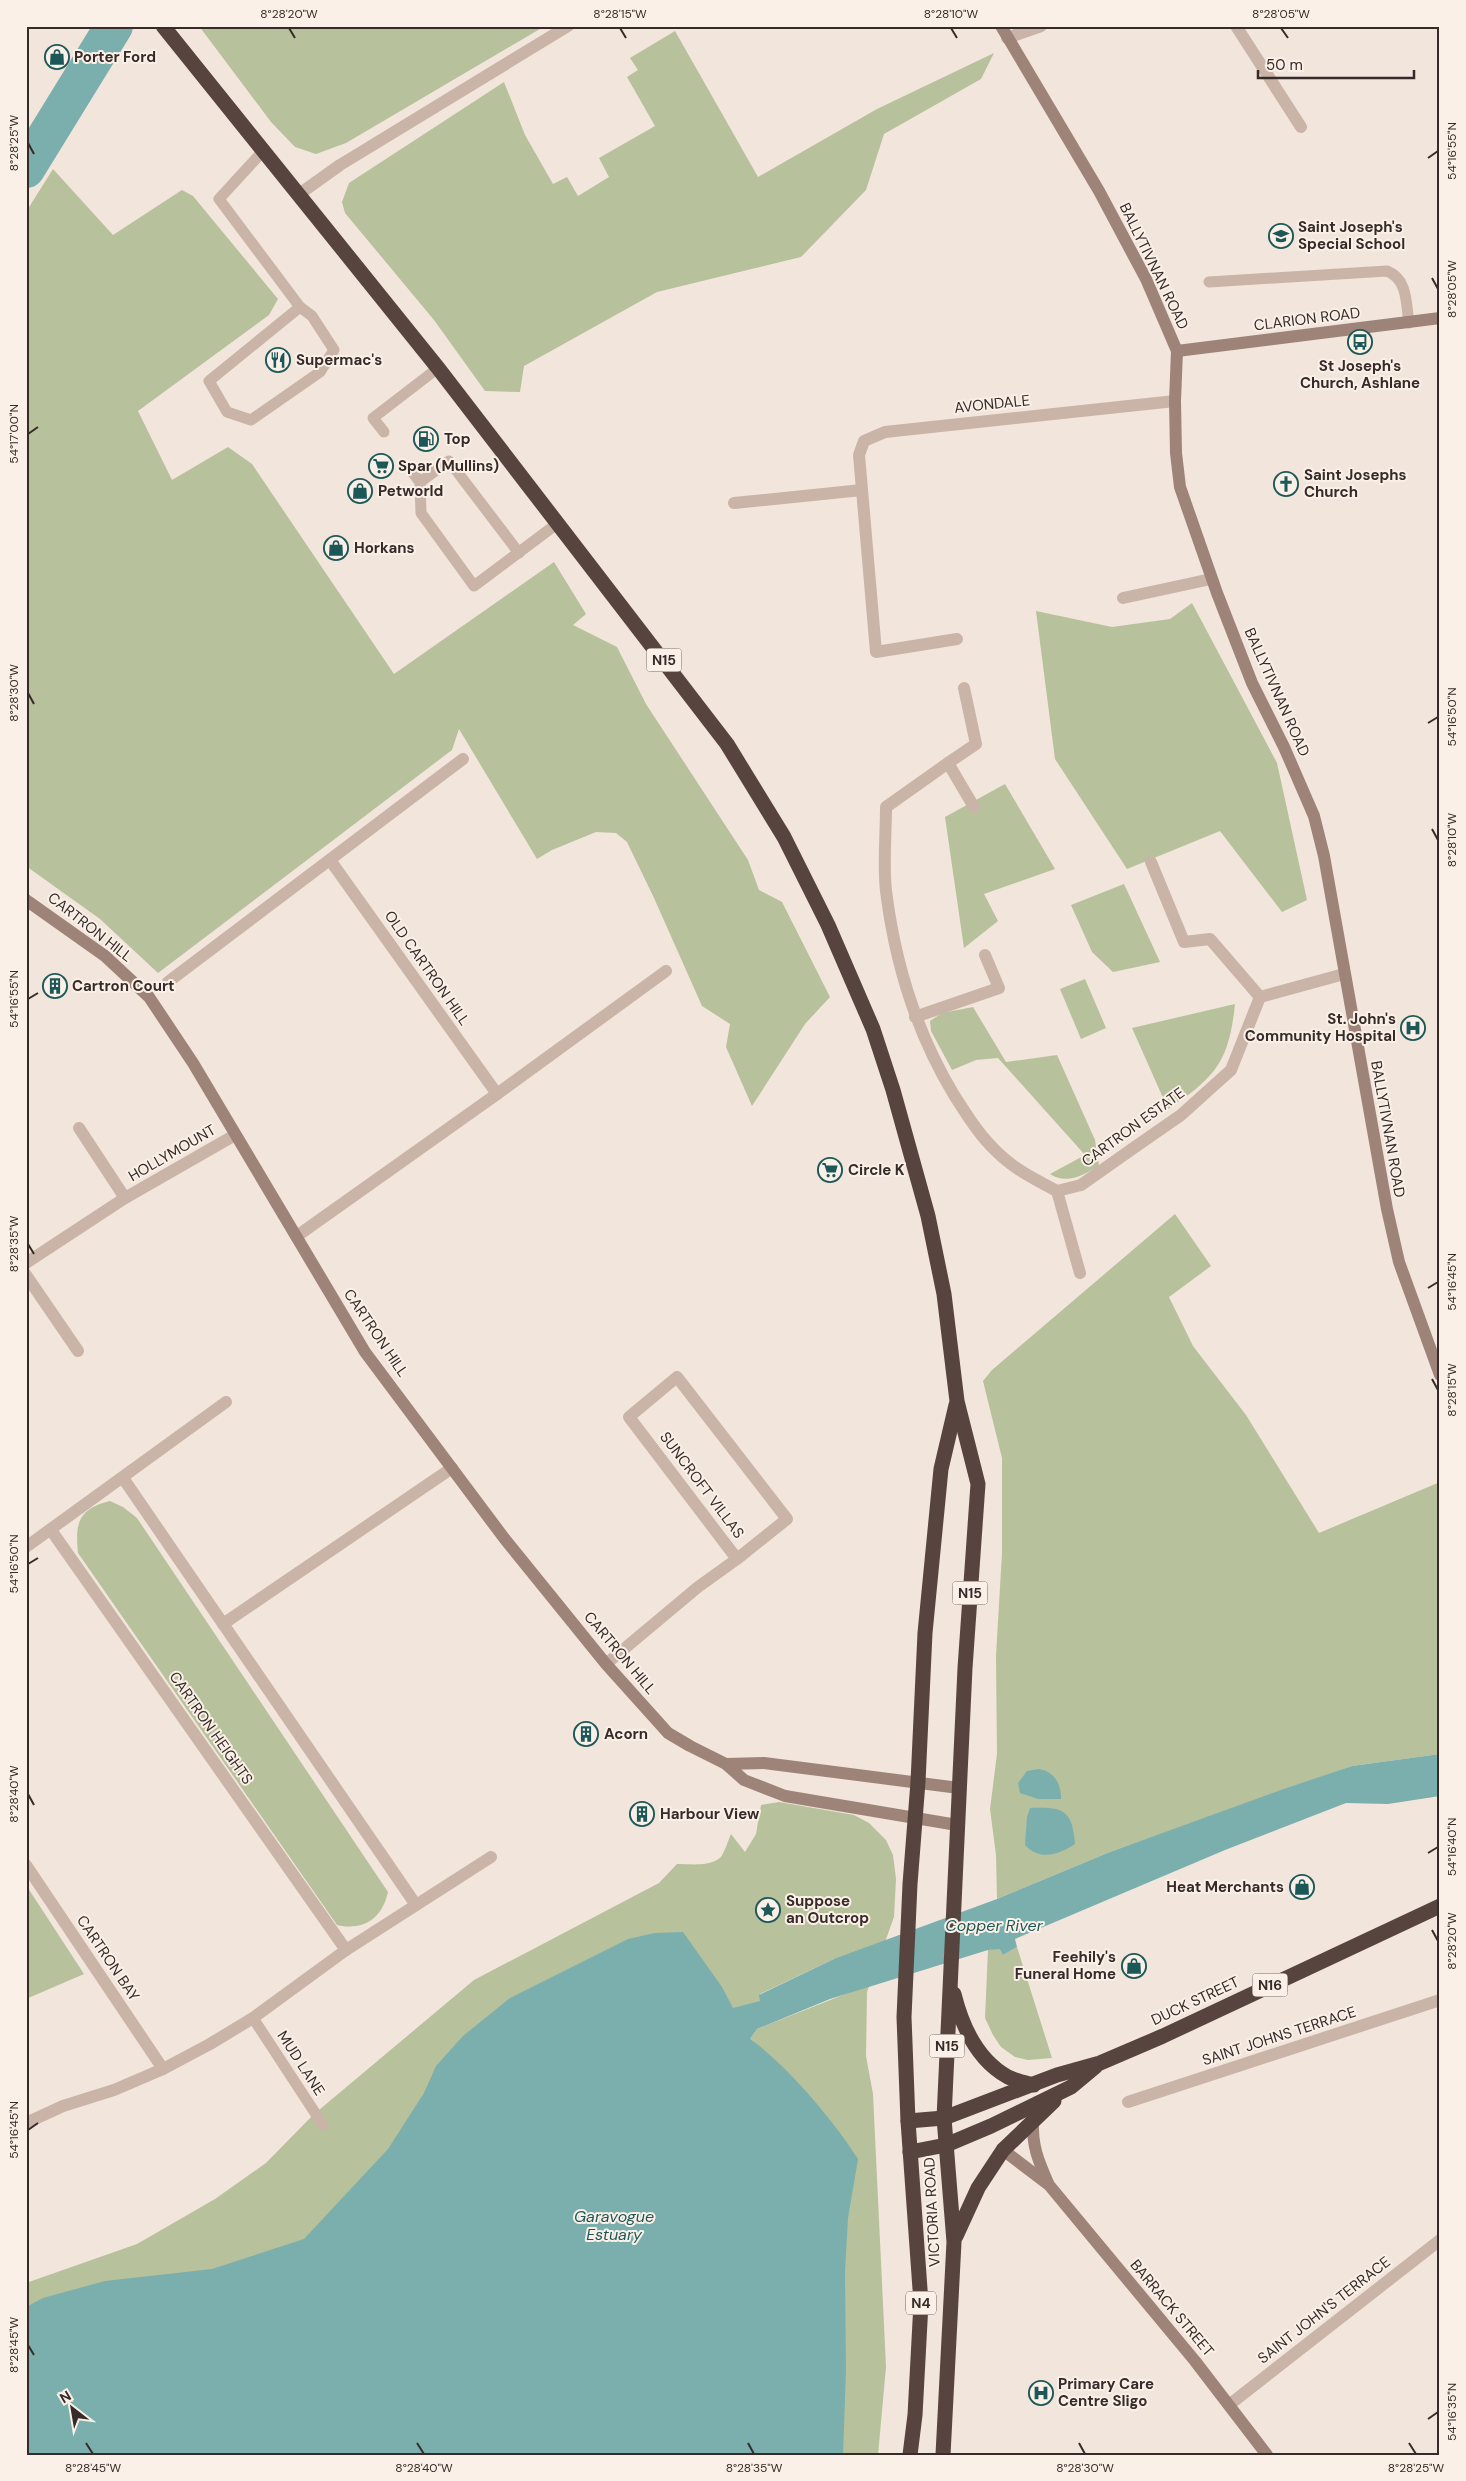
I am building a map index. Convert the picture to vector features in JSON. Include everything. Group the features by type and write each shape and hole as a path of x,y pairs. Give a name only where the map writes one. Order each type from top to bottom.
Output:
{"highway":[{"name":"N15","path":"163,26 262,152 438,368 727,744 784,837 828,925 872,1029 893,1090 917,1171 944,1294 957,1401 978,1484 949,1973 944,2118"},
{"name":"N15","path":"908,2121 904,2016 925,1633 941,1469 957,1401"},
{"name":"DUCK STREET","path":"908,2121 944,2118 1034,2086 1057,2075 1100,2062 1163,2036 1440,1906"},
{"path":"949,1973 961,2020 979,2052 1008,2077 1034,2086"},
{"name":"DUCK STREET","path":"910,2152 946,2145 1066,2090 1100,2062"},
{"path":"954,2242 978,2188 1003,2150 1066,2090"},
{"name":"VICTORIA ROAD","path":"943,2455 954,2242 944,2118"},
{"name":"VICTORIA ROAD","path":"908,2121 921,2303 915,2415 910,2455"}],"street":[{"path":"298,195 340,165 568,26"},
{"path":"1004,32 1041,26"},
{"path":"1236,26 1301,127"},
{"name":"BALLYTIVNAN ROAD","path":"1004,32 1099,191 1146,279 1177,351 1175,401 1176,453 1180,487 1211,579 1252,683 1284,747 1314,816 1324,856 1387,1209 1399,1262 1440,1375"},
{"name":"CLARION ROAD","path":"1177,351 1440,318"},
{"name":"AVONDALE","path":"957,639 876,652 859,455 864,441 885,432 1175,401"},
{"path":"734,503 862,490"},
{"path":"1123,598 1211,579"},
{"path":"964,688 976,744 886,807 886,889 902,976 915,1017 935,1064 974,1127 997,1153 1024,1174 1057,1191 1080,1273"},
{"path":"168,982 464,759"},
{"path":"948,764 974,807"},
{"name":"OLD CARTRON HILL","path":"330,860 497,1094"},
{"path":"1151,862 1184,942 1210,939 1260,997 1344,974"},
{"name":"CARTRON HILL","path":"26,900 105,956 148,997 193,1063 366,1352 504,1538 606,1664 668,1733 726,1764 744,1780 785,1796 957,1825"},
{"path":"915,1017 999,988 985,955"},
{"path":"297,1236 666,971"},
{"name":"CARTRON ESTATE","path":"1057,1191 1081,1185 1181,1114 1230,1070 1260,997"},
{"name":"HOLLYMOUNT","path":"79,1128 125,1198"},
{"name":"HOLLYMOUNT","path":"26,1263 125,1198 235,1135"},
{"path":"26,1275 78,1351"},
{"name":"SUNCROFT VILLAS","path":"606,1664 698,1587 737,1559 788,1519 677,1377 629,1417 737,1559"},
{"path":"26,1547 226,1402"},
{"path":"223,1624 452,1468"},
{"path":"123,1478 416,1905"},
{"name":"CARTRON HEIGHTS","path":"51,1530 346,1950"},
{"name":"CARTRON HILL","path":"726,1764 764,1763 959,1788"},
{"path":"26,2123 62,2106 114,2090 163,2069 253,2018 346,1950 491,1857"},
{"name":"CARTRON BAY","path":"26,1865 163,2069"},
{"name":"SAINT JOHNS TERRACE","path":"1128,2102 1440,2000"},
{"name":"BARRACK STREET","path":"1033,2120 1032,2140 1035,2153 1049,2185"},
{"name":"BARRACK STREET","path":"1003,2150 1049,2185 1195,2361 1267,2455"},
{"name":"SAINT JOHN'S TERRACE","path":"1229,2405 1440,2240"}],"lane":[{"path":"262,152 218,199 300,307 312,316 334,350 320,372 251,420 227,412 208,381 300,307"},
{"path":"1208,282 1387,271 1397,274 1402,281 1409,323"},
{"path":"384,432 373,418 438,368"},
{"path":"519,553 449,461 417,477 421,513 474,586 519,553 558,523"},
{"name":"MUD LANE","path":"253,2018 323,2125"}],"green space":[{"path":"199,26 545,26 346,143 316,154 295,147 271,122"},
{"path":"675,31 758,177 877,109 994,53 981,79 884,134 866,190 801,257 657,292 524,366 520,392 485,391 434,320 345,213 342,202 349,183 504,82 525,135 553,184 567,177 578,196 609,177 599,158 655,126 627,77 638,70 630,58"},
{"path":"53,169 113,235 182,190 193,196 278,299 269,315 138,411 172,480 228,447 252,464 394,674 554,562 586,614 573,625 617,647 646,704 748,860 759,890 782,902 830,997 805,1024 752,1106 726,1047 730,1024 702,1006 627,842 616,833 596,832 552,850 537,859 459,729 452,750 158,973 100,919 26,866 26,212"},
{"path":"1192,603 1277,763 1307,900 1282,912 1220,831 1127,869 1055,759 1036,611 1112,627 1170,619"},
{"path":"1005,784 1055,869 984,894 998,921 964,948 945,817"},
{"path":"1124,884 1160,962 1113,972 1092,952 1071,905"},
{"path":"1085,979 1106,1028 1081,1039 1060,989"},
{"path":"1235,1004 1229,1040 1217,1066 1198,1087 1168,1109 1132,1028"},
{"path":"973,1007 1006,1062 1057,1055 1095,1140 1099,1166 1069,1179 1063,1179 1050,1174 1085,1155 998,1058 976,1060 952,1070 931,1031 930,1021 942,1013"},
{"path":"1175,1214 1211,1266 1169,1297 1193,1346 1246,1415 1319,1533 1440,1482 1440,1754 1352,1766 1110,1852 997,1899 996,1855 990,1809 997,1754 996,1656 1002,1553 1002,1458 983,1381 992,1370"},
{"path":"110,1501 123,1507 137,1518 388,1892 381,1909 370,1921 355,1926 337,1925 78,1553 77,1533 81,1519 91,1508"},
{"name":"Garavogue Estuary","path":"779,1802 854,1815 869,1823 886,1840 893,1855 896,1879 894,1917 867,1992 866,2056 873,2094 886,2367 878,2455 26,2455 26,2283 137,2244 215,2199 266,2163 313,2115 474,1980 659,1883 677,1864 700,1864 717,1860 721,1857 731,1834 745,1852 756,1834 761,1805","holes":["834,1959 848,1993 757,2029 750,2039 760,2001 760,1994"]},
{"path":"26,1885 84,1974 26,1999"},
{"path":"1017,1947 1052,2058 1028,2060 1015,2057 1001,2047 985,2018 988,1950 1001,1948 1003,1955"}],"water":[{"name":"Garavogue Estuary","path":"1440,1754 1440,1796 1388,1804 1346,1803 1225,1850 1015,1939 1017,1947 1003,1955 1000,1949 988,1950 830,1999 757,2029 750,2039 779,2063 809,2094 858,2159 848,2218 845,2272 846,2370 843,2455 26,2455 26,2307 43,2298 105,2281 212,2269 304,2239 388,2149 424,2093 436,2066 463,2036 510,1998 628,1939 655,1933 683,1932 722,1987 733,2008 760,2001 759,1995 834,1959 997,1899 1110,1852 1281,1790 1352,1766"},
{"path":"1039,1769 1049,1773 1056,1780 1060,1788 1061,1799 1038,1799 1020,1793 1018,1783 1027,1771"},
{"path":"1030,1808 1051,1808 1064,1812 1071,1823 1075,1844 1049,1855 1043,1855 1031,1850 1025,1845 1027,1817"}],"waterway":[{"path":"26,169 114,26"}],"place":[{"name":"Porter Ford","path":"57,57"},
{"name":"Saint Joseph's Special School","path":"1281,236"},
{"name":"St Joseph's Church, Ashlane","path":"1360,342"},
{"name":"Supermac's","path":"278,360"},
{"name":"Top","path":"426,439"},
{"name":"Spar (Mullins)","path":"381,466"},
{"name":"Saint Josephs Church","path":"1286,484"},
{"name":"Petworld","path":"360,491"},
{"name":"Horkans","path":"336,548"},
{"name":"Cartron Court","path":"55,986"},
{"name":"St. John's Community Hospital","path":"1413,1028"},
{"name":"Circle K","path":"830,1170"},
{"name":"Acorn","path":"586,1734"},
{"name":"Harbour View","path":"642,1814"},
{"name":"Heat Merchants","path":"1302,1887"},
{"name":"Suppose an Outcrop","path":"768,1910"},
{"name":"Feehily's Funeral Home","path":"1134,1966"},
{"name":"Primary Care Centre Sligo","path":"1041,2393"}],"water label":[{"name":"Copper River","path":"994,1925"}]}
